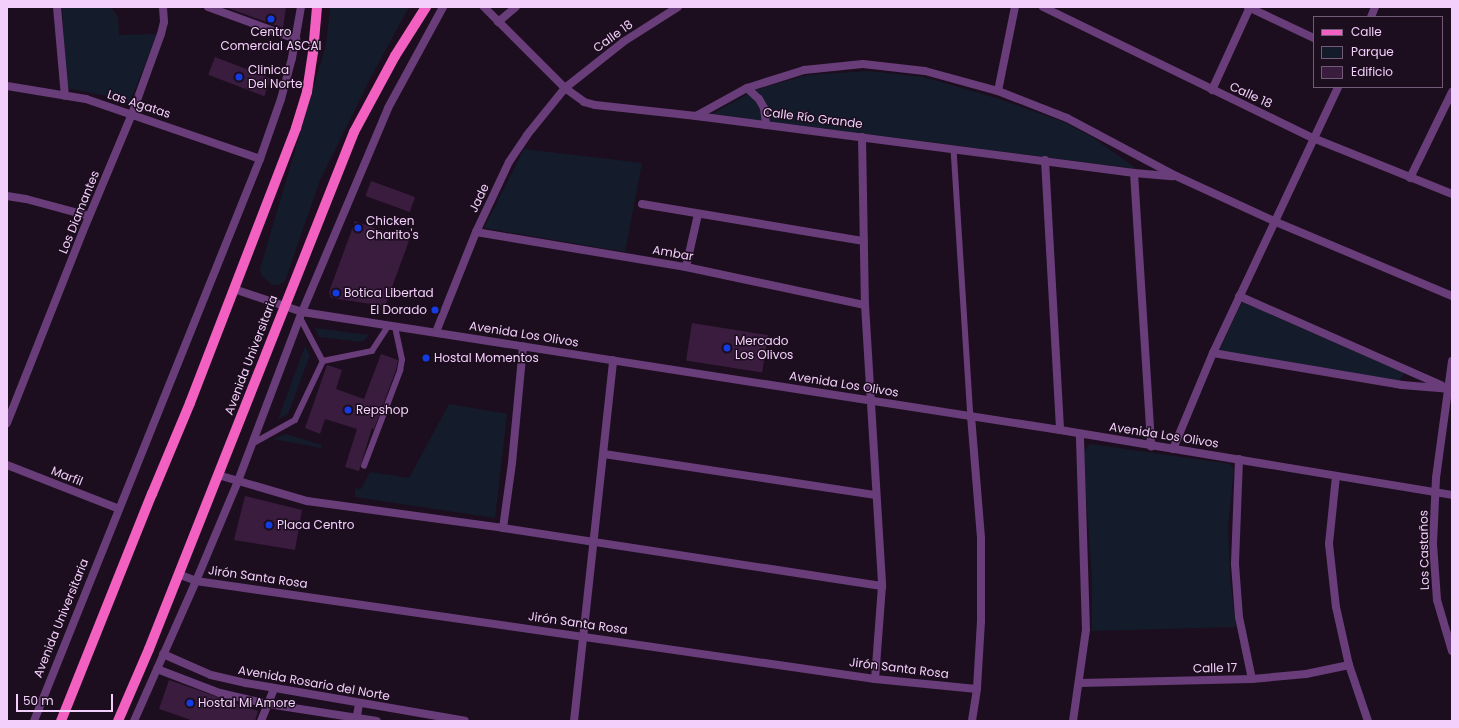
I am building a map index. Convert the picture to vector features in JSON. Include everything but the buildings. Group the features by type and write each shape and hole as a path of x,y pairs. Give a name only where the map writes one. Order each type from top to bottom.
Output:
{"main road":[{"path":"62,721 152,494 190,403 296,128 307,92 313,52 317,7"},
{"name":"Avenida Universitaria","path":"118,721 218,475 283,306 354,132 395,56 426,7"}],"street":[{"path":"57,7 65,96"},
{"name":"Los Diamantes","path":"7,423 89,216 132,114 162,34 164,22 163,7"},
{"path":"208,7 296,39"},
{"name":"Avenida Universitaria","path":"34,721 260,159 281,99 296,39 301,7"},
{"path":"134,721 196,581 238,481 301,314 388,108 443,7"},
{"name":"Calle Río Grande","path":"484,7 565,88 584,102 595,105 696,116 1045,160 1134,173 1176,176"},
{"path":"498,22 516,7"},
{"name":"Calle 18","path":"565,88 623,42 678,7"},
{"path":"998,91 1014,7"},
{"name":"Calle 18","path":"1043,7 1313,138 1452,194"},
{"path":"1212,90 1249,7 1313,38"},
{"path":"696,116 747,88 804,70 863,64 926,71 998,91 1067,118 1176,176 1276,222 1452,296"},
{"name":"Las Agatas","path":"7,86 86,99 260,159"},
{"name":"Jade","path":"436,332 476,232 509,162 527,135 565,88"},
{"path":"747,88 759,98 764,108 766,125"},
{"path":"1173,449 1213,353 1276,222 1313,138 1338,88"},
{"path":"1410,178 1452,92"},
{"path":"862,137 865,305 882,586 875,679"},
{"path":"1045,160 1060,430"},
{"path":"1134,173 1150,446"},
{"path":"7,196 26,199 89,216"},
{"path":"642,204 864,241"},
{"path":"686,267 698,214"},
{"name":"Ambar","path":"476,232 686,267 865,305"},
{"name":"Avenida Los Olivos","path":"234,289 283,306 301,314 436,332 523,347 971,416 1452,495"},
{"path":"1240,296 1450,388"},
{"path":"503,528 512,463 523,347"},
{"path":"1213,353 1402,385 1450,388"},
{"path":"574,721 592,543 604,454 613,360"},
{"name":"Los Castaños","path":"1452,361 1450,388 1435,493 1433,544 1437,600 1452,651"},
{"path":"971,416 981,538 981,621 977,689 972,721"},
{"path":"1073,721 1080,683 1086,630 1086,579 1080,434"},
{"path":"604,454 876,495"},
{"path":"1239,459 1235,564 1238,617 1252,679"},
{"name":"Marfil","path":"7,465 119,509"},
{"path":"218,475 308,501 503,528 592,543 882,586"},
{"path":"1336,476 1329,544 1336,608 1349,664 1368,721"},
{"name":"Jirón Santa Rosa","path":"178,574 196,581 875,679 977,689"},
{"name":"Avenida Rosario del Norte","path":"164,654 211,675 274,689 465,721"},
{"name":"Calle 17","path":"1080,683 1252,679 1306,674 1349,664"},
{"path":"157,669 220,693 268,704 356,719 377,721"},
{"path":"261,721 274,689"},
{"path":"356,719 359,704"}],"lane":[{"path":"954,149 971,416"},
{"path":"301,314 323,361"},
{"path":"323,361 372,351 391,326"},
{"path":"364,466 400,371 402,360 391,326"},
{"path":"252,444 295,420 323,361"}],"green space":[{"path":"62,7 111,7 118,17 119,35 157,34 129,104 112,97 67,88"},
{"path":"330,7 409,7 372,75 320,180 285,281 278,285 272,285 261,275 260,269 326,45"},
{"path":"869,71 924,77 996,98 1064,122 1092,137 1137,169 712,114 755,90 807,75"},
{"path":"524,149 642,163 625,252 484,228"},
{"path":"1242,302 1405,373 1399,381 1219,351"},
{"path":"315,328 369,335 362,342 319,337"},
{"path":"305,346 310,355 288,414 278,419"},
{"path":"449,404 507,414 495,518 355,497 355,488 361,489 370,472 409,478"},
{"path":"286,434 322,445 321,448 273,439"},
{"path":"1090,444 1230,464 1234,469 1228,526 1230,578 1236,627 1092,631 1092,577 1083,452"}],"place":[{"name":"Centro Comercial ASCAI","path":"271,19"},
{"name":"Clinica Del Norte","path":"239,77"},
{"name":"Chicken Charito's","path":"358,228"},
{"name":"Botica Libertad","path":"336,293"},
{"name":"El Dorado","path":"435,310"},
{"name":"Mercado Los Olivos","path":"727,348"},
{"name":"Hostal Momentos","path":"426,358"},
{"name":"Repshop","path":"348,410"},
{"name":"Placa Centro","path":"269,525"},
{"name":"Hostal Mi Amore","path":"190,703"}]}
